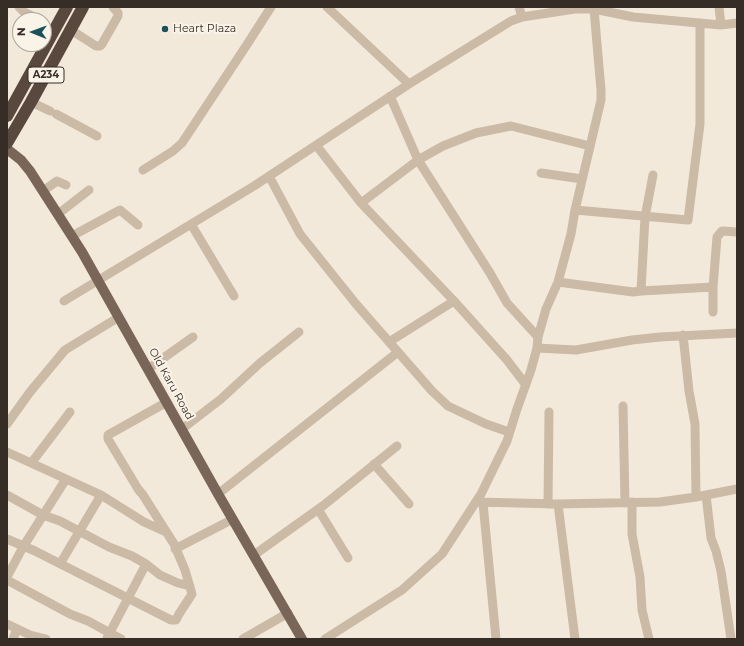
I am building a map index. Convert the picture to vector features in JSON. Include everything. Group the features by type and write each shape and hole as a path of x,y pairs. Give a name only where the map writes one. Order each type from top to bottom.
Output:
{"highway":[{"name":"A234","path":"7,116 67,7"},
{"name":"A234","path":"7,143 83,7"}],"main road":[{"name":"Old Karu Road","path":"7,149 21,160 72,236 302,639"}],"street":[{"path":"71,30 96,46 101,46 118,16 116,9 113,7"},
{"path":"143,170 173,151 182,143 271,7"},
{"path":"327,7 409,84"},
{"path":"519,7 522,17"},
{"path":"719,7 721,25"},
{"path":"64,301 268,176 390,96 511,21 522,17 575,8 594,9 633,17 721,25 737,23"},
{"path":"325,639 402,590 432,564 442,554 480,503 509,432 526,385 537,348 538,337 546,309 558,282 571,234 575,210 602,95 594,9"},
{"path":"575,210 645,217 689,219 700,124 700,22"},
{"path":"390,96 418,160 490,273 507,303 538,337"},
{"path":"31,102 97,136"},
{"path":"361,203 418,160 443,146 476,133 512,126 590,146"},
{"path":"316,145 361,203 454,301 507,360 526,385"},
{"path":"541,173 582,179"},
{"path":"641,291 645,217 653,175"},
{"path":"268,176 300,234 356,304 432,391 448,406 486,424 509,432"},
{"path":"43,191 57,181 66,185"},
{"path":"58,214 89,190"},
{"path":"72,236 120,210 138,225"},
{"path":"191,224 234,296"},
{"path":"713,312 713,287 717,237 722,231 737,232"},
{"path":"558,282 633,292 713,287"},
{"path":"389,342 454,301"},
{"path":"7,424 30,392 65,350 119,317"},
{"path":"182,429 221,399 260,363 299,332"},
{"path":"537,348 576,350 632,340 737,333"},
{"path":"684,336 689,391 695,424 696,498"},
{"path":"148,369 193,337"},
{"path":"218,494 398,352"},
{"path":"7,539 35,551 171,620 176,620 192,594 185,570 174,544 138,489 108,439 108,435 167,402"},
{"path":"623,406 632,534 640,577 642,610 649,639"},
{"path":"32,462 70,412"},
{"path":"548,504 549,412"},
{"path":"254,555 318,509 397,446"},
{"path":"7,452 22,460 32,462 101,495 144,522 167,533"},
{"path":"374,464 409,504"},
{"path":"7,577 23,546 43,514 56,497 66,479"},
{"path":"480,503 558,504 660,502 696,498 737,489"},
{"path":"60,564 101,495"},
{"path":"706,495 711,538 716,550 721,571 731,639"},
{"path":"8,496 109,547 132,556 146,564 160,575 178,583 190,586"},
{"path":"480,503 496,639"},
{"path":"558,504 575,639"},
{"path":"318,509 348,558"},
{"path":"175,549 233,519"},
{"path":"107,636 146,564"},
{"path":"7,580 70,614 88,621 107,636 121,639"},
{"path":"243,639 288,613"},
{"path":"7,624 30,635 46,639"},
{"path":"13,639 17,629"}],"place":[{"name":"Heart Plaza","path":"165,29"}]}
